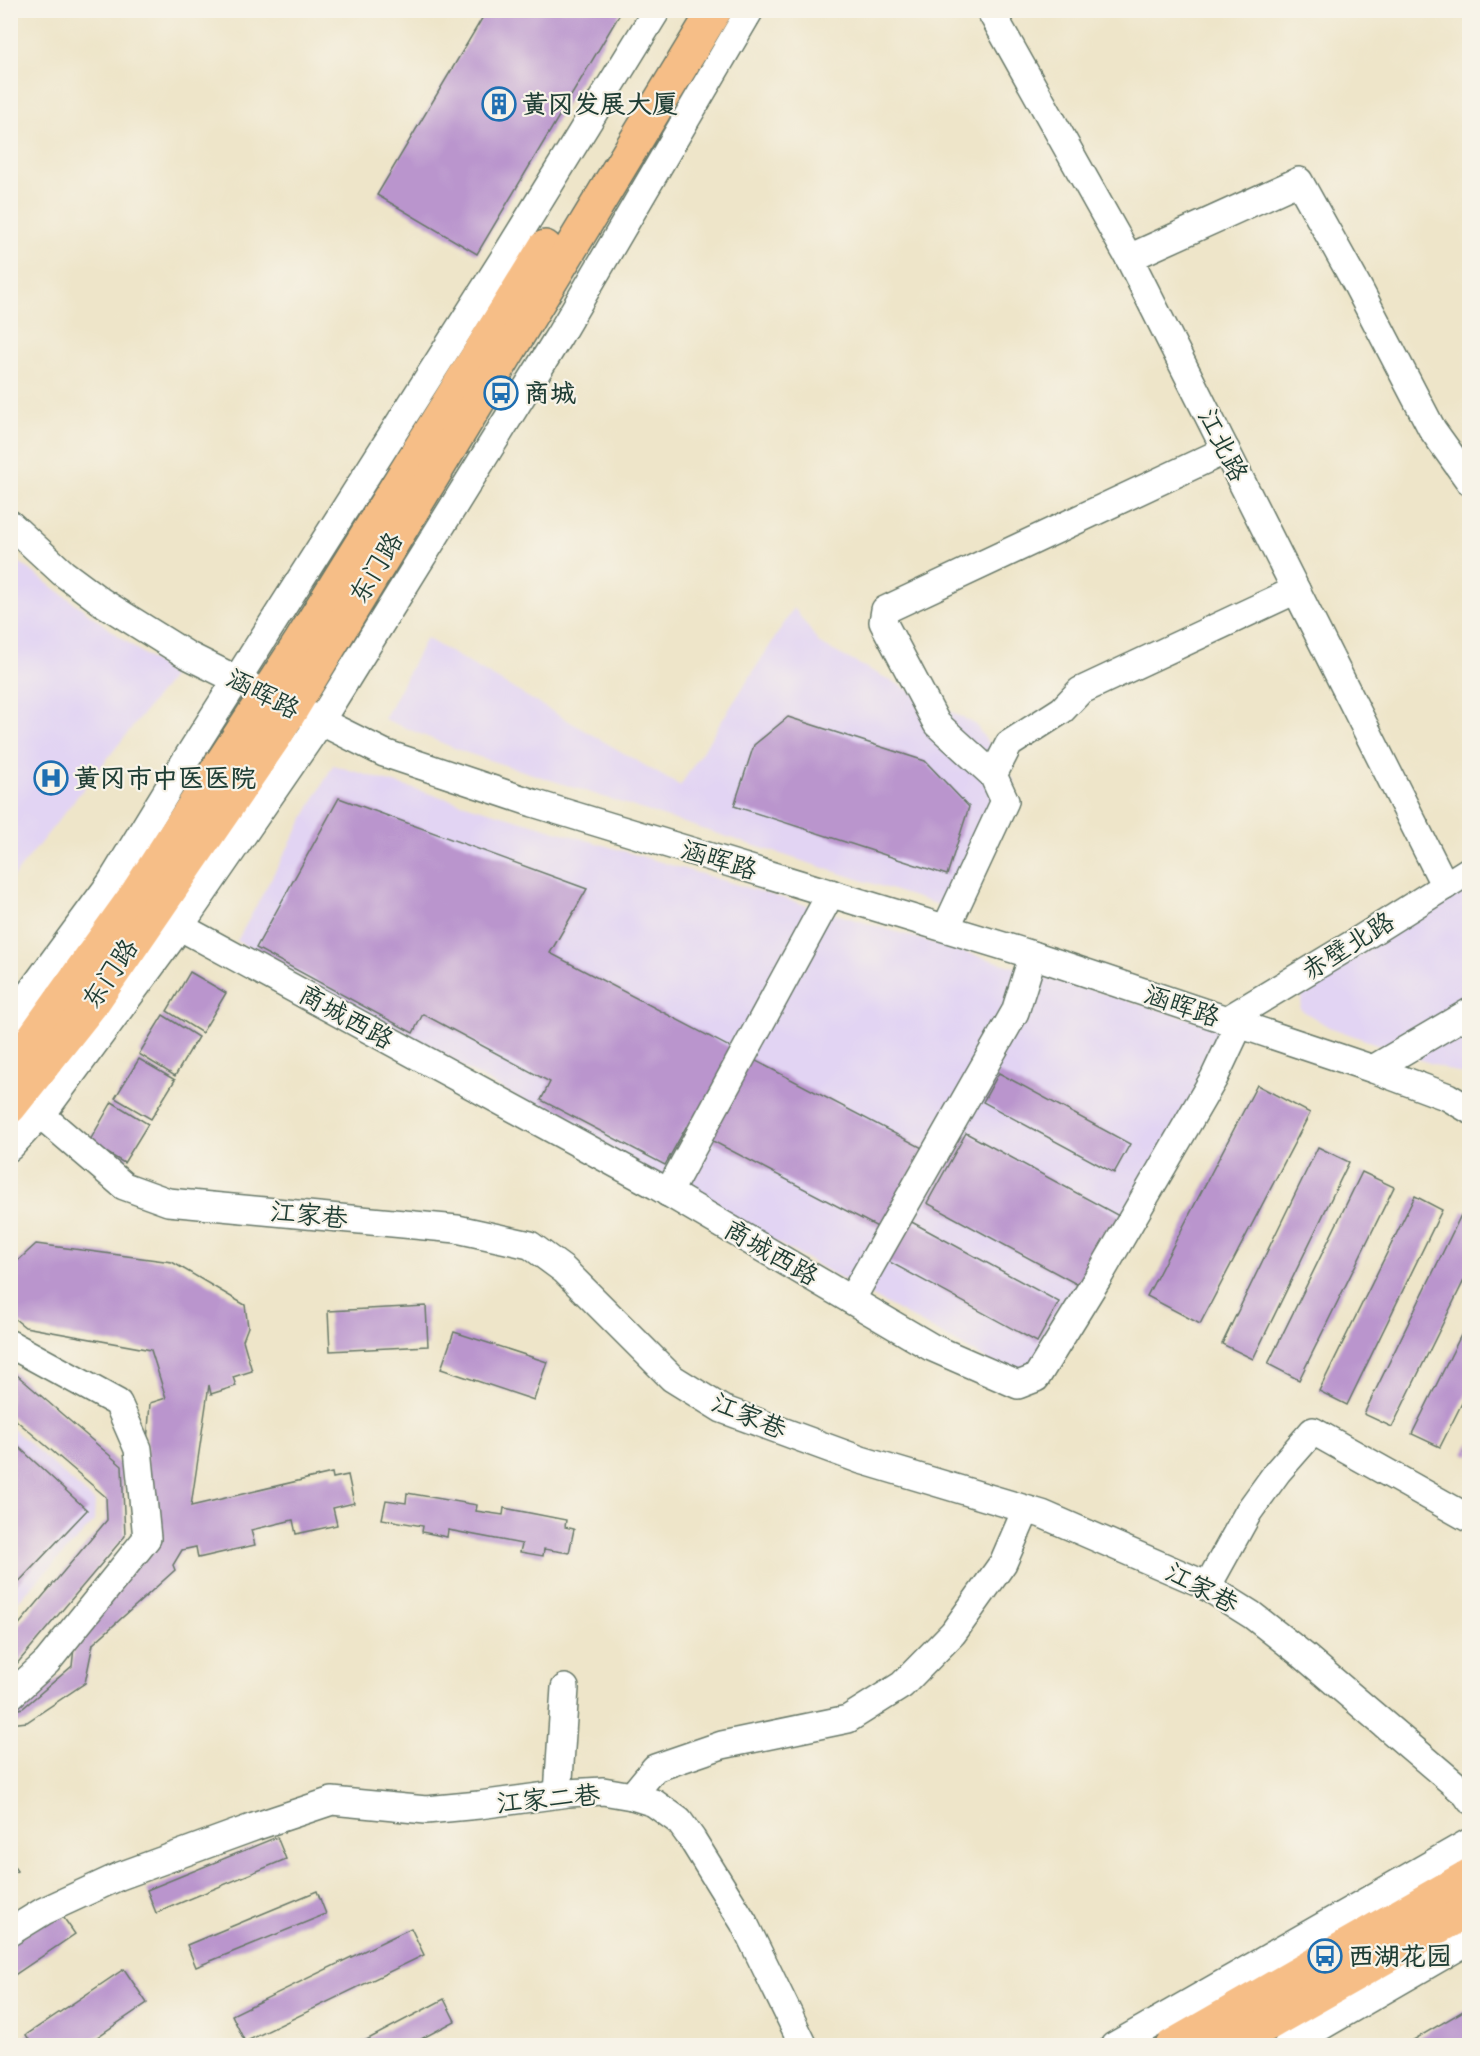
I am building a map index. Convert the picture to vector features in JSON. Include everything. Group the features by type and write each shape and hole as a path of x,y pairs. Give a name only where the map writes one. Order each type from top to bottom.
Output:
{"main road":[{"name":"东门路","path":"21,1097 137,893 292,709 351,560 690,10"},
{"name":"东门路","path":"21,1097 94,1001 166,919 715,10"},
{"path":"1172,2046 1470,1875"},
{"path":"1231,2045 1470,1909"}],"street":[{"path":"10,1020 110,884 500,265 657,10"},
{"path":"292,709 559,336 750,10"},
{"name":"江北路","path":"990,10 1129,258 1445,886"},
{"path":"1129,258 1299,181 1358,287 1432,429 1470,482"},
{"path":"946,928 1005,801 993,775 937,723 883,622 885,610 1226,450"},
{"name":"涵晖路","path":"10,524 63,573 102,602 187,655 384,753 458,779 751,871 1033,955 1373,1069 1448,1096 1470,1110"},
{"path":"993,775 1009,744 1062,710 1080,691 1296,590"},
{"name":"赤壁北路","path":"1232,1023 1470,870"},
{"path":"668,1193 831,893"},
{"name":"商城西路","path":"166,919 668,1193 932,1347 1018,1385 1036,1378 1100,1276 1214,1078 1232,1023"},
{"path":"852,1300 1015,1012 1033,955"},
{"path":"1373,1069 1470,1012"},
{"path":"10,1147 21,1097"},
{"name":"江家巷","path":"21,1097 124,1186 168,1202 457,1229 530,1245 564,1270 672,1378 722,1409 861,1460 1052,1518 1207,1587 1252,1615 1304,1655 1457,1786 1470,1800"},
{"path":"10,1344 118,1403 138,1449 147,1538 47,1662 10,1696"},
{"path":"1207,1587 1249,1511 1278,1471 1313,1431 1470,1519"},
{"name":"江家二巷","path":"10,1932 45,1911 120,1876 332,1801 426,1810 558,1794 603,1791 632,1796 655,1768 722,1745 848,1719 902,1685 953,1633 1003,1563 1026,1510"},
{"path":"558,1794 565,1688"},
{"path":"632,1796 654,1803 679,1821 692,1839 744,1923 804,2046"},
{"path":"1114,2046 1470,1842"},
{"path":"1287,2046 1470,1940"}],"shaded area":[{"name":"黄冈市中医医院","path":"11,556 173,676 11,880"},
{"path":"794,608 820,644 975,724 1015,782 974,903 942,906 464,752 384,719 426,638 680,786"},
{"path":"333,765 1234,1032 1034,1386 237,941"},
{"path":"1469,883 1469,1077 1329,1027 1300,1009 1303,992"},
{"path":"11,1427 95,1502 94,1522 11,1608"}],"building":[{"name":"黄冈发展大厦","path":"487,10 618,10 621,12 477,254 377,195"},
{"path":"788,717 925,761 969,807 947,875 734,806 754,745"},
{"path":"339,798 587,889 550,953 930,1152 887,1232 686,1127 665,1165 541,1100 550,1082 423,1014 413,1033 256,948"},
{"path":"190,972 226,993 202,1033 167,1011"},
{"path":"163,1015 198,1037 175,1076 139,1054"},
{"path":"139,1059 175,1080 151,1119 115,1098"},
{"path":"999,1073 1130,1144 1114,1173 983,1102"},
{"path":"1257,1085 1310,1113 1200,1324 1147,1296"},
{"path":"112,1102 148,1124 124,1163 89,1142"},
{"path":"966,1133 1121,1217 1082,1287 927,1203"},
{"path":"1318,1147 1349,1162 1253,1359 1222,1344"},
{"path":"1362,1172 1394,1187 1299,1380 1268,1364"},
{"path":"1415,1196 1442,1210 1347,1405 1319,1391"},
{"path":"1463,1211 1470,1214 1470,1268 1392,1427 1364,1414"},
{"path":"908,1220 1059,1302 1037,1342 886,1260"},
{"path":"36,1244 172,1262 245,1305 248,1327 243,1340 252,1371 233,1377 236,1386 211,1394 209,1385 191,1506 332,1473 333,1478 348,1475 354,1503 333,1508 337,1525 296,1534 293,1520 251,1530 255,1545 198,1558 196,1547 182,1550 173,1565 175,1570 93,1644 85,1683 27,1722 10,1724 10,1711 23,1708 72,1666 75,1638 155,1541 146,1456 150,1403 166,1398 151,1350 25,1327 10,1315 10,1268"},
{"path":"426,1306 428,1346 330,1351 328,1311"},
{"path":"1470,1317 1470,1387 1440,1447 1412,1434"},
{"path":"454,1332 547,1362 534,1400 441,1369"},
{"path":"10,1369 122,1466 125,1536 10,1672 10,1635 107,1520 106,1497 10,1415"},
{"path":"10,1439 87,1510 10,1591"},
{"path":"1470,1442 1470,1456 1464,1453"},
{"path":"407,1493 477,1505 476,1511 503,1515 504,1508 566,1520 565,1527 574,1529 569,1553 544,1549 543,1556 520,1552 522,1544 448,1530 447,1537 422,1532 423,1526 382,1519 386,1500 406,1503"},
{"path":"277,1837 286,1859 156,1913 147,1890"},
{"path":"10,1861 17,1871 10,1875"},
{"path":"317,1891 326,1914 196,1967 187,1945"},
{"path":"59,1911 75,1934 10,1978 10,1944"},
{"path":"411,1928 424,1955 245,2042 232,2015"},
{"path":"124,1969 147,2003 84,2046 34,2046 26,2035"},
{"path":"444,1999 455,2021 408,2046 355,2046"},
{"path":"1470,2007 1470,2046 1403,2046"}],"place":[{"name":"黄冈发展大厦","path":"499,104"},
{"name":"商城","path":"501,393"},
{"name":"黄冈市中医医院","path":"51,778"},
{"name":"西湖花园","path":"1325,1956"}]}
